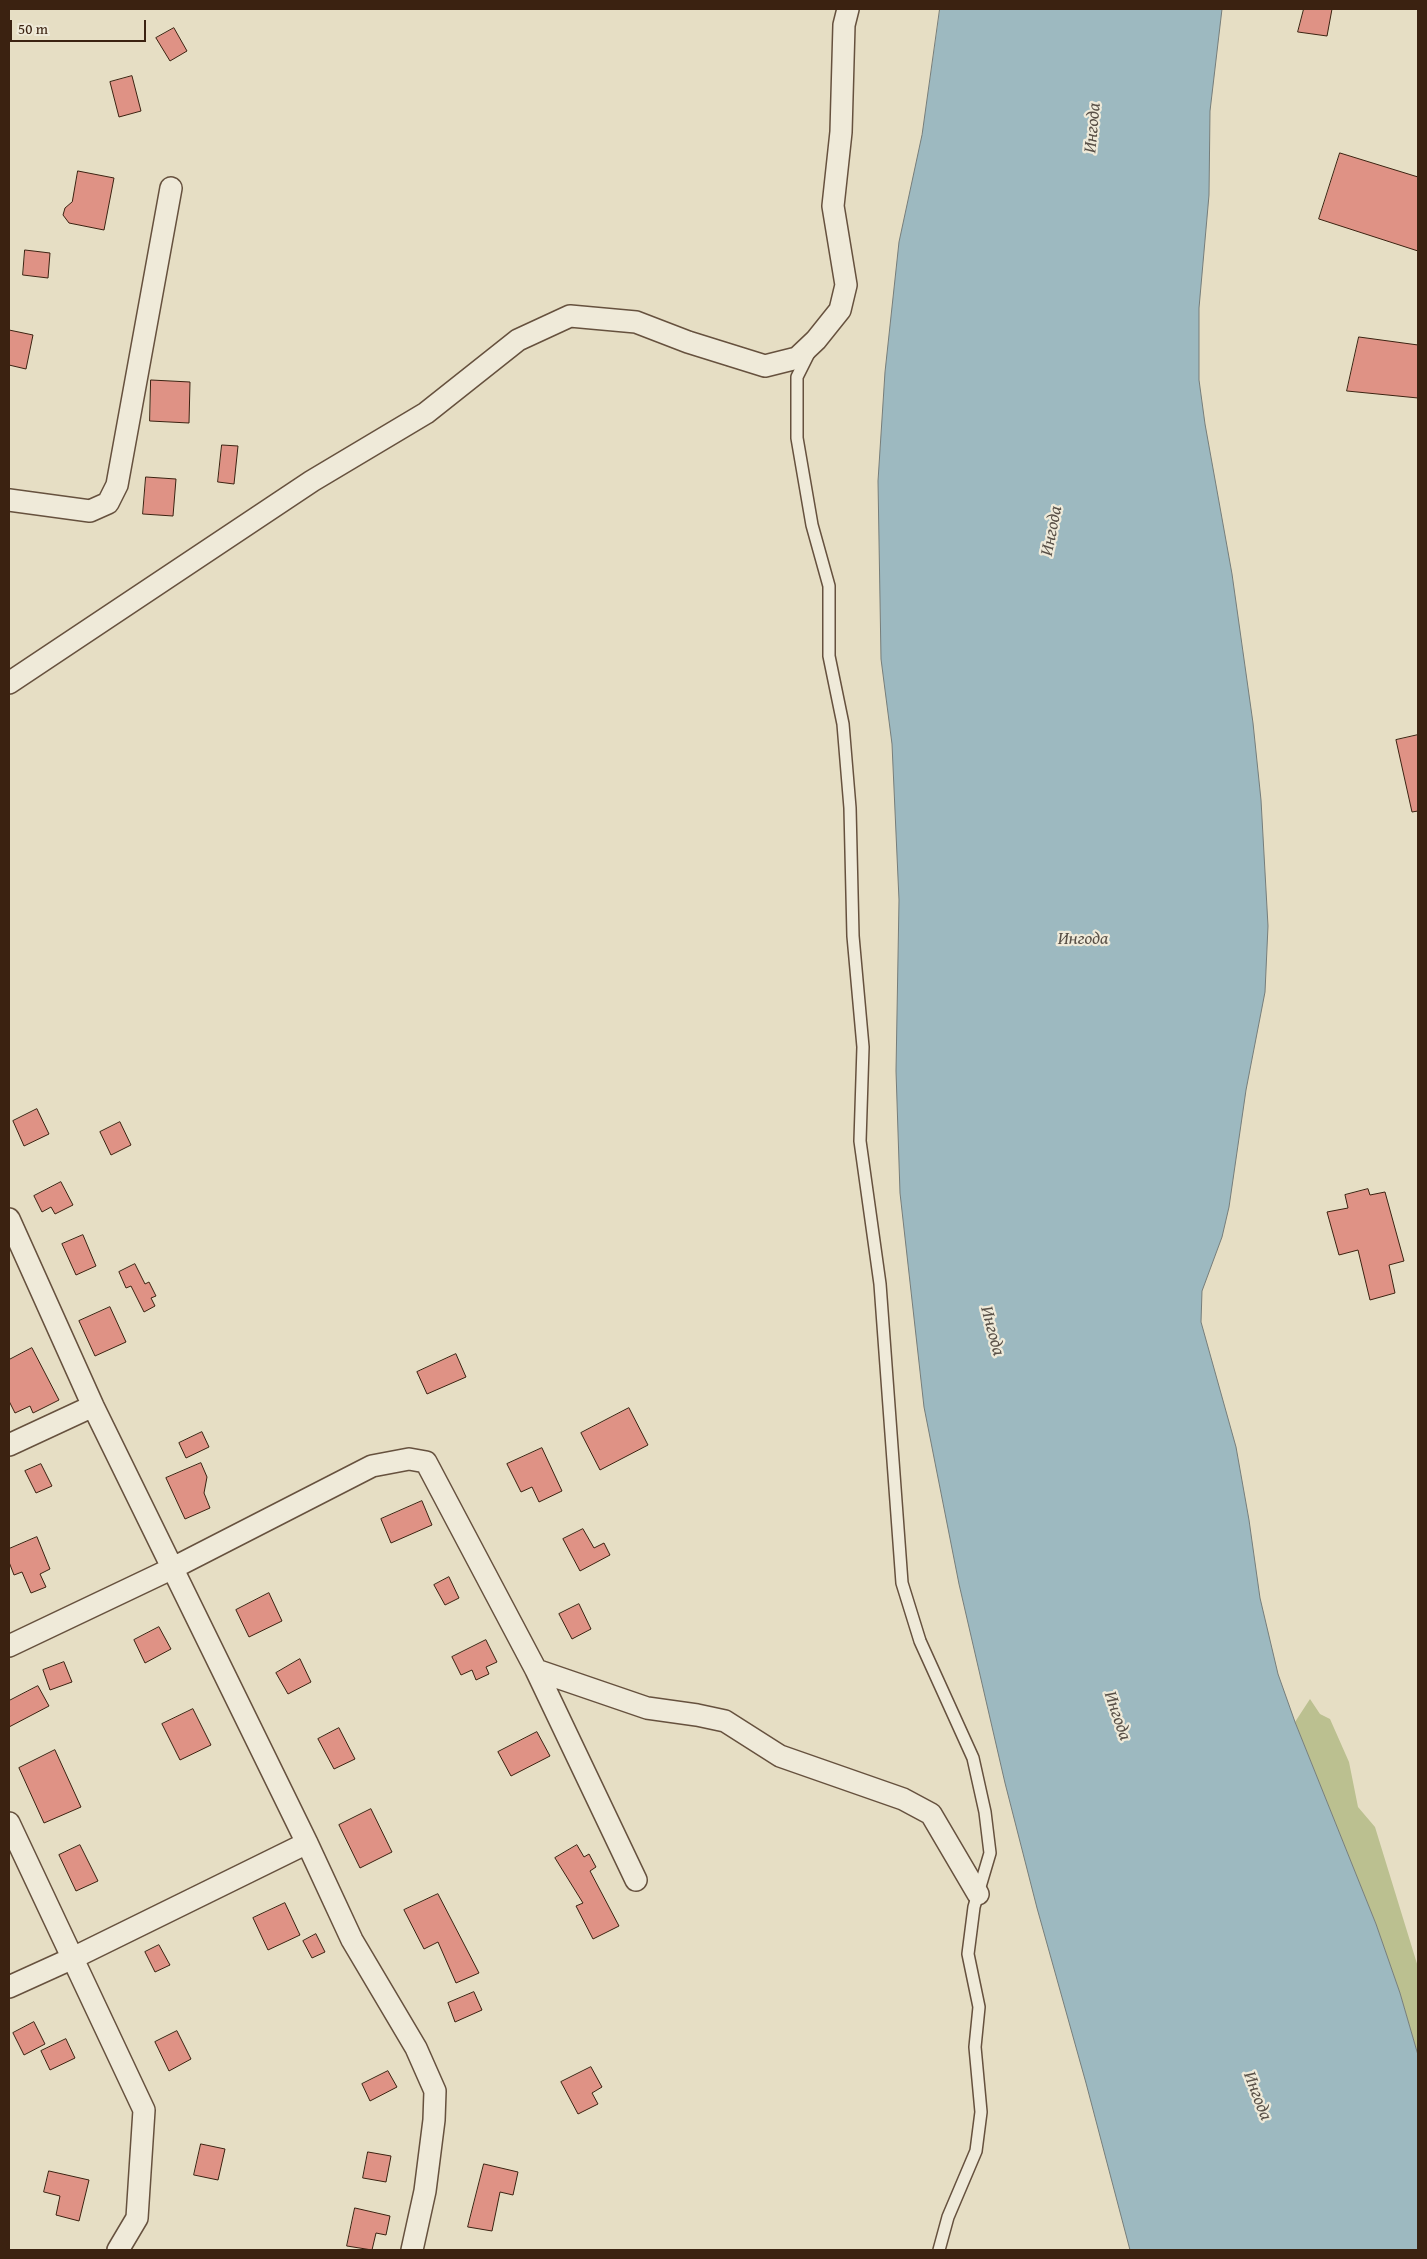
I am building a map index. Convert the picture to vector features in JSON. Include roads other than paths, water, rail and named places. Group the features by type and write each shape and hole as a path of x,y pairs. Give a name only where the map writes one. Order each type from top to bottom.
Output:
{"street":[{"path":"9,683 312,481 426,413 518,340 570,316 636,322 688,342 765,366 797,358 816,340 840,310 846,285 833,206 841,132 844,25 848,9"},
{"path":"9,500 90,511 108,503 116,485 171,188"},
{"path":"9,1219 93,1406 307,1843 352,1940 416,2048 435,2091 434,2120 425,2191 412,2250"},
{"path":"9,1445 93,1406"},
{"path":"9,1646 173,1568 372,1466 409,1459 426,1462 536,1670 636,1880"},
{"path":"536,1670 647,1708 725,1721 780,1756 903,1799 931,1814 978,1894"},
{"path":"9,1823 144,2110 137,2218 118,2250"},
{"path":"9,1987 73,1958 307,1843"}],"lane":[{"path":"816,340 797,377 797,438 812,525 830,586 829,656 843,724 850,808 853,936 863,1047 860,1141 880,1284 902,1583 920,1641 973,1758 985,1812 990,1854 974,1907 968,1954 979,2007 975,2047 981,2112 976,2151 948,2217 938,2250"}],"water":[{"name":"Ингода","path":"940,9 1222,9 1210,111 1209,195 1199,308 1199,380 1232,574 1253,723 1261,800 1268,926 1265,992 1246,1090 1229,1207 1222,1237 1202,1291 1201,1322 1236,1447 1260,1598 1278,1674 1295,1722 1376,1924 1400,1993 1418,2055 1418,2250 1130,2250 1037,1908 1005,1783 959,1584 924,1407 900,1193 896,1071 899,900 892,744 881,659 878,481 885,372 899,242 922,135"}]}
